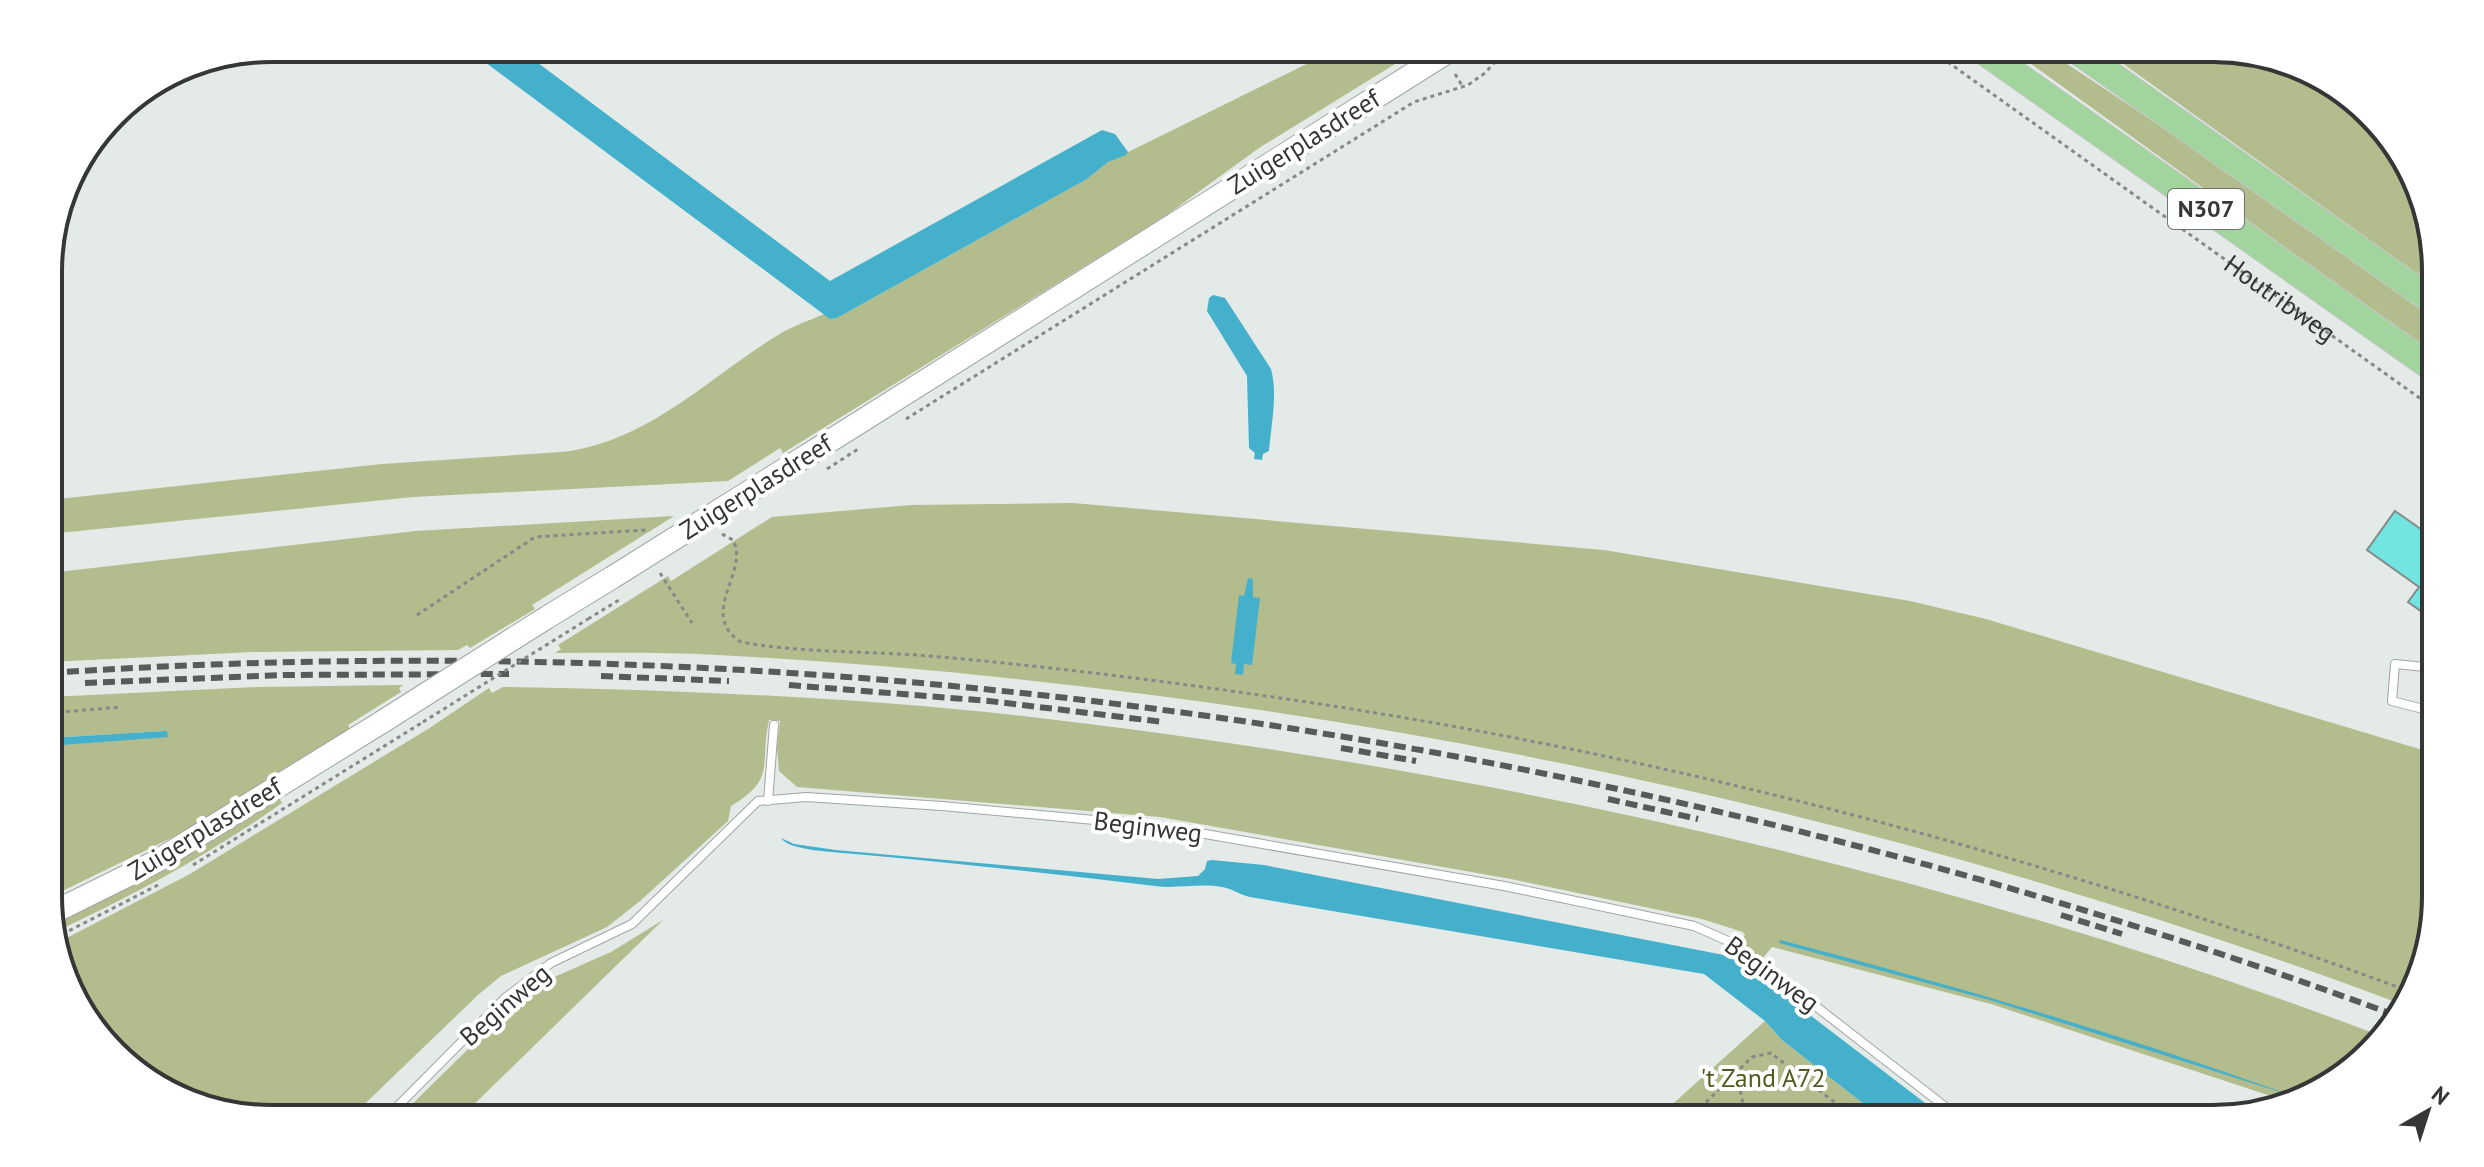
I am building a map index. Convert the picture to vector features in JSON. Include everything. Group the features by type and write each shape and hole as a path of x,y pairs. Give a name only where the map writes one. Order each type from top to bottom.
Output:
{"main road":[{"name":"Zuigerplasdreef","path":"63,908 157,861 1432,62"},
{"name":"Houtribweg","path":"1999,62 2422,361"},
{"name":"N307","path":"2093,62 2422,294"}],"lane":[{"path":"2422,667 2395,664 2392,701 2422,709"},
{"path":"768,801 774,725"},
{"name":"Beginweg","path":"399,1105 505,998 551,963 632,924 758,801 806,797 861,799 1159,826 1490,883 1694,926 1737,945 1943,1105"}],"path":[{"name":"Zuigerplasdreef","path":"899,424 1414,102 1463,87 1485,73 1495,62"},
{"name":"Houtribweg","path":"1948,62 2422,400"},
{"path":"1455,74 1463,87"},
{"path":"417,615 535,537 652,530"},
{"path":"719,533 728,536 736,545 736,560 723,608 727,630 741,642 976,660 1142,679 1280,698 1545,744 1721,783 1909,830 2112,890 2400,988"},
{"path":"660,573 692,623"},
{"path":"423,722 588,619"},
{"path":"62,712 122,707"},
{"path":"1703,1105 1752,1057 1771,1053 1838,1105"},
{"path":"1731,1078 1740,1089 1743,1105"}],"green space":[{"path":"1311,62 1398,62 1259,148 1164,217 783,453 780,448 728,481 413,497 62,533 62,499 382,464 561,452 621,436 676,406 783,332 824,314 830,319 837,318 1087,179 1108,162"},
{"path":"2028,62 2064,62 2182,140 2422,310 2422,346"},
{"path":"2121,62 2213,62 2254,66 2293,78 2340,105 2379,144 2406,191 2420,243 2422,277"},
{"path":"1073,503 1604,550 1910,601 1986,619 2422,750 2422,910 2415,950 2394,1001 2198,932 1991,869 1783,813 1572,765 1360,726 1146,694 932,671 697,654 555,653 561,649 558,645 668,576 671,581 772,517 911,505"},
{"path":"674,516 532,605 535,609 470,648 467,645 458,650 253,652 62,661 62,572 416,531"},
{"path":"403,685 399,688 401,692 348,725 350,730 204,822 62,891 62,745 168,736 164,731 62,737 62,696 257,687"},
{"path":"503,687 635,690 899,704 1202,739 1373,766 1713,834 1882,876 2048,923 2213,976 2371,1032 2329,1070 2272,1096 1991,1004 1772,947 1763,958 1740,942 1745,935 1743,932 1702,919 1511,879 1160,817 797,787 779,771 777,747 780,721 769,720 761,779 731,806 728,821 607,927 501,976 364,1105 271,1105 217,1098 166,1077 123,1044 90,1001 78,976 67,938 190,874 428,729 489,688 492,693"},
{"path":"279,798 282,803 199,857 65,927 64,919 139,882"},
{"path":"663,920 473,1105 411,1105 517,1001 543,982 611,952"},
{"name":"'t Zand A72","path":"1765,1021 1782,1040 1865,1105 1672,1105"}],"water":[{"path":"485,62 537,62 830,281 1102,130 1115,134 1128,152 1108,162 1087,179 837,318 830,319"},
{"path":"1213,295 1225,298 1271,369 1274,389 1269,451 1263,454 1262,460 1254,459 1255,453 1249,448 1247,376 1207,311 1209,298"},
{"path":"1248,578 1253,579 1253,597 1260,598 1252,665 1244,664 1243,675 1235,674 1236,664 1231,663 1239,595 1244,596"},
{"path":"167,731 168,737 62,745 62,737"},
{"path":"781,838 794,844 836,850 1158,879 1198,876 1205,869 1207,861 1212,860 1264,865 1734,957 1928,1105 1865,1105 1704,974 1250,897 1222,887 1163,887 826,851 793,846"},
{"path":"1780,940 2038,1012 2283,1093 1993,1001 1779,943"}],"building":[{"path":"2395,511 2422,530 2422,612 2408,602 2419,587 2367,550"}],"railway":[{"path":"62,672 347,661 646,665 943,685 1239,720 1532,771 1823,837 2110,918 2386,1012"},
{"path":"85,683 283,675 509,674"},
{"path":"601,676 729,681"},
{"path":"789,685 989,701 1163,722"},
{"path":"1341,748 1416,761"},
{"path":"1608,799 1698,819"},
{"path":"2061,915 2122,934"}]}
